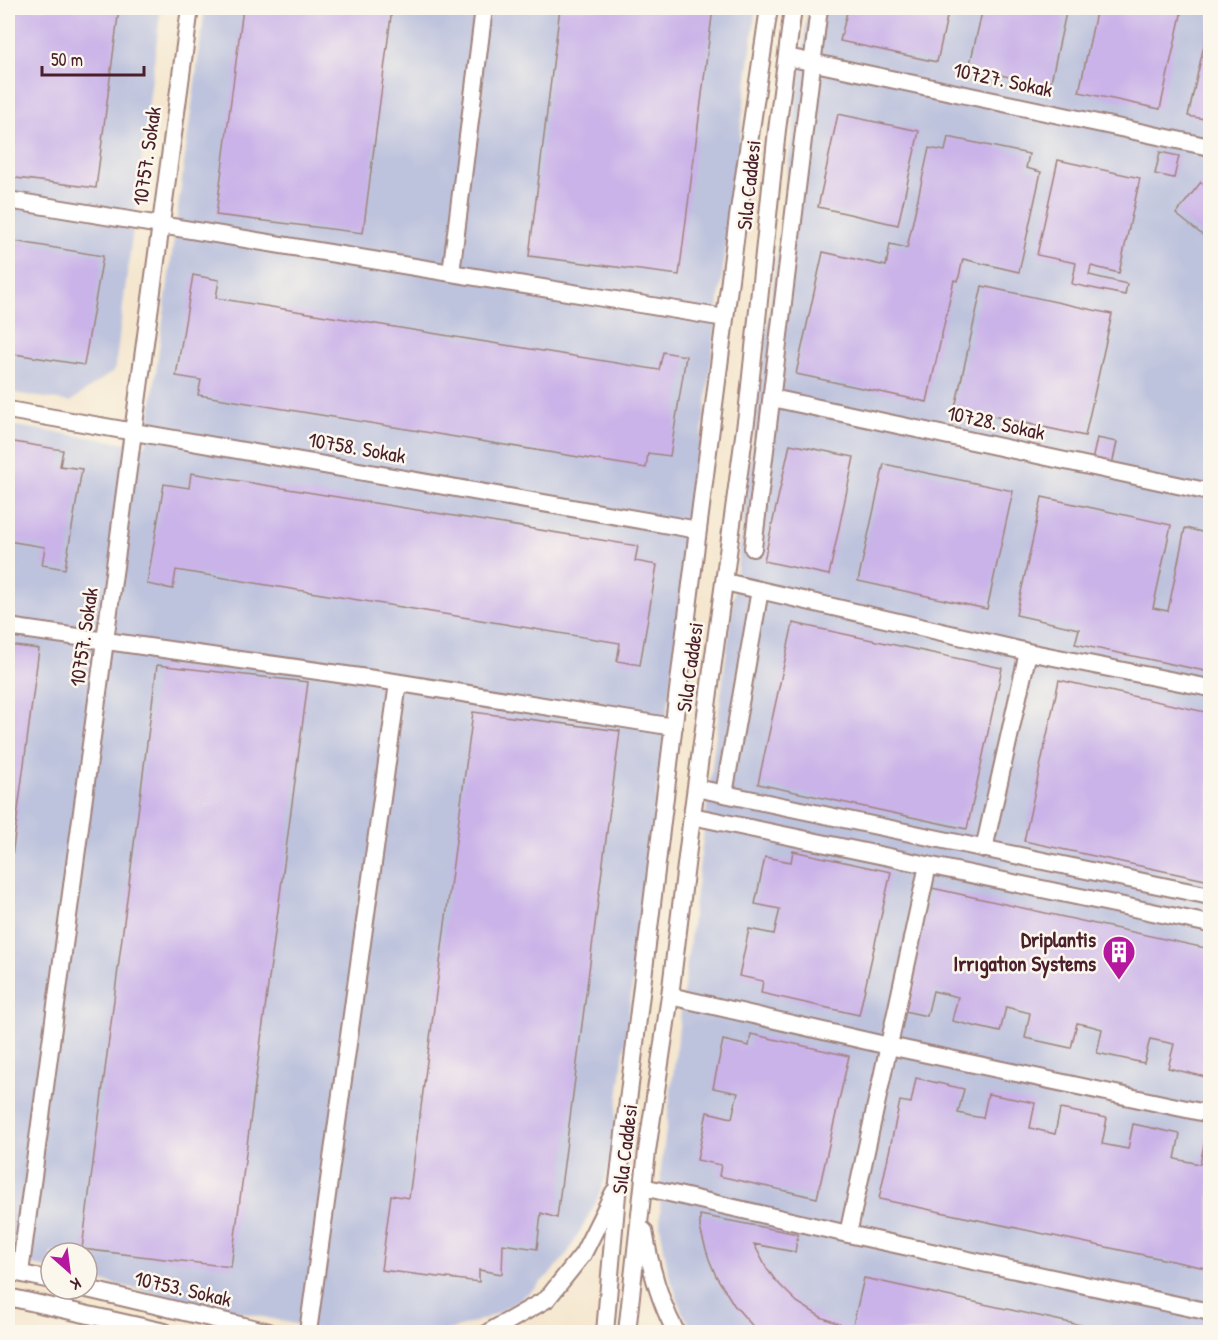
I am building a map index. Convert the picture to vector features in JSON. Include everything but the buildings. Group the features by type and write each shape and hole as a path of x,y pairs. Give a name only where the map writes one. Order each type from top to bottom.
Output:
{"street":[{"name":"10757. Sokak","path":"14,1272 106,642 190,8"},
{"path":"451,273 484,8"},
{"name":"Sıla Caddesi","path":"605,1332 618,1183 698,530 725,318 769,8"},
{"name":"Sıla Caddesi","path":"627,1332 647,1151 670,996 747,414 776,142 793,8"},
{"path":"753,548 819,8"},
{"name":"10727. Sokak","path":"787,57 1210,147"},
{"path":"8,200 725,318"},
{"name":"10728. Sokak","path":"772,398 1210,492"},
{"name":"10758. Sokak","path":"8,410 698,530"},
{"path":"725,582 1028,652 1210,688"},
{"path":"723,794 760,590"},
{"path":"8,627 398,682 674,727"},
{"path":"984,849 1028,652"},
{"path":"308,1332 398,682"},
{"path":"696,788 1210,896"},
{"path":"692,816 1210,924"},
{"path":"848,1234 928,865"},
{"path":"670,996 889,1046 1210,1114"},
{"path":"489,1332 547,1299 583,1254 618,1183"},
{"path":"643,1187 1210,1312"},
{"path":"640,1210 648,1255 660,1295 676,1332"},
{"path":"14,1272 39,1277"},
{"name":"10753. Sokak","path":"99,1292 269,1332"},
{"path":"8,1297 165,1332"}],"shaded area":[{"path":"8,8 161,8 115,370 70,402 8,392"},
{"path":"205,8 756,8 610,1162 596,1202 569,1251 555,1269 536,1287 494,1315 443,1332 326,1331 99,1281 99,1241 39,1241 39,1266 8,1260 8,425 146,446"},
{"path":"808,8 1210,8 1210,1332 694,1332 682,1312 668,1271 660,1226 661,1169"}],"place":[{"name":"Driplantis Irrıgatıon Systems","path":"1119,981"}]}
